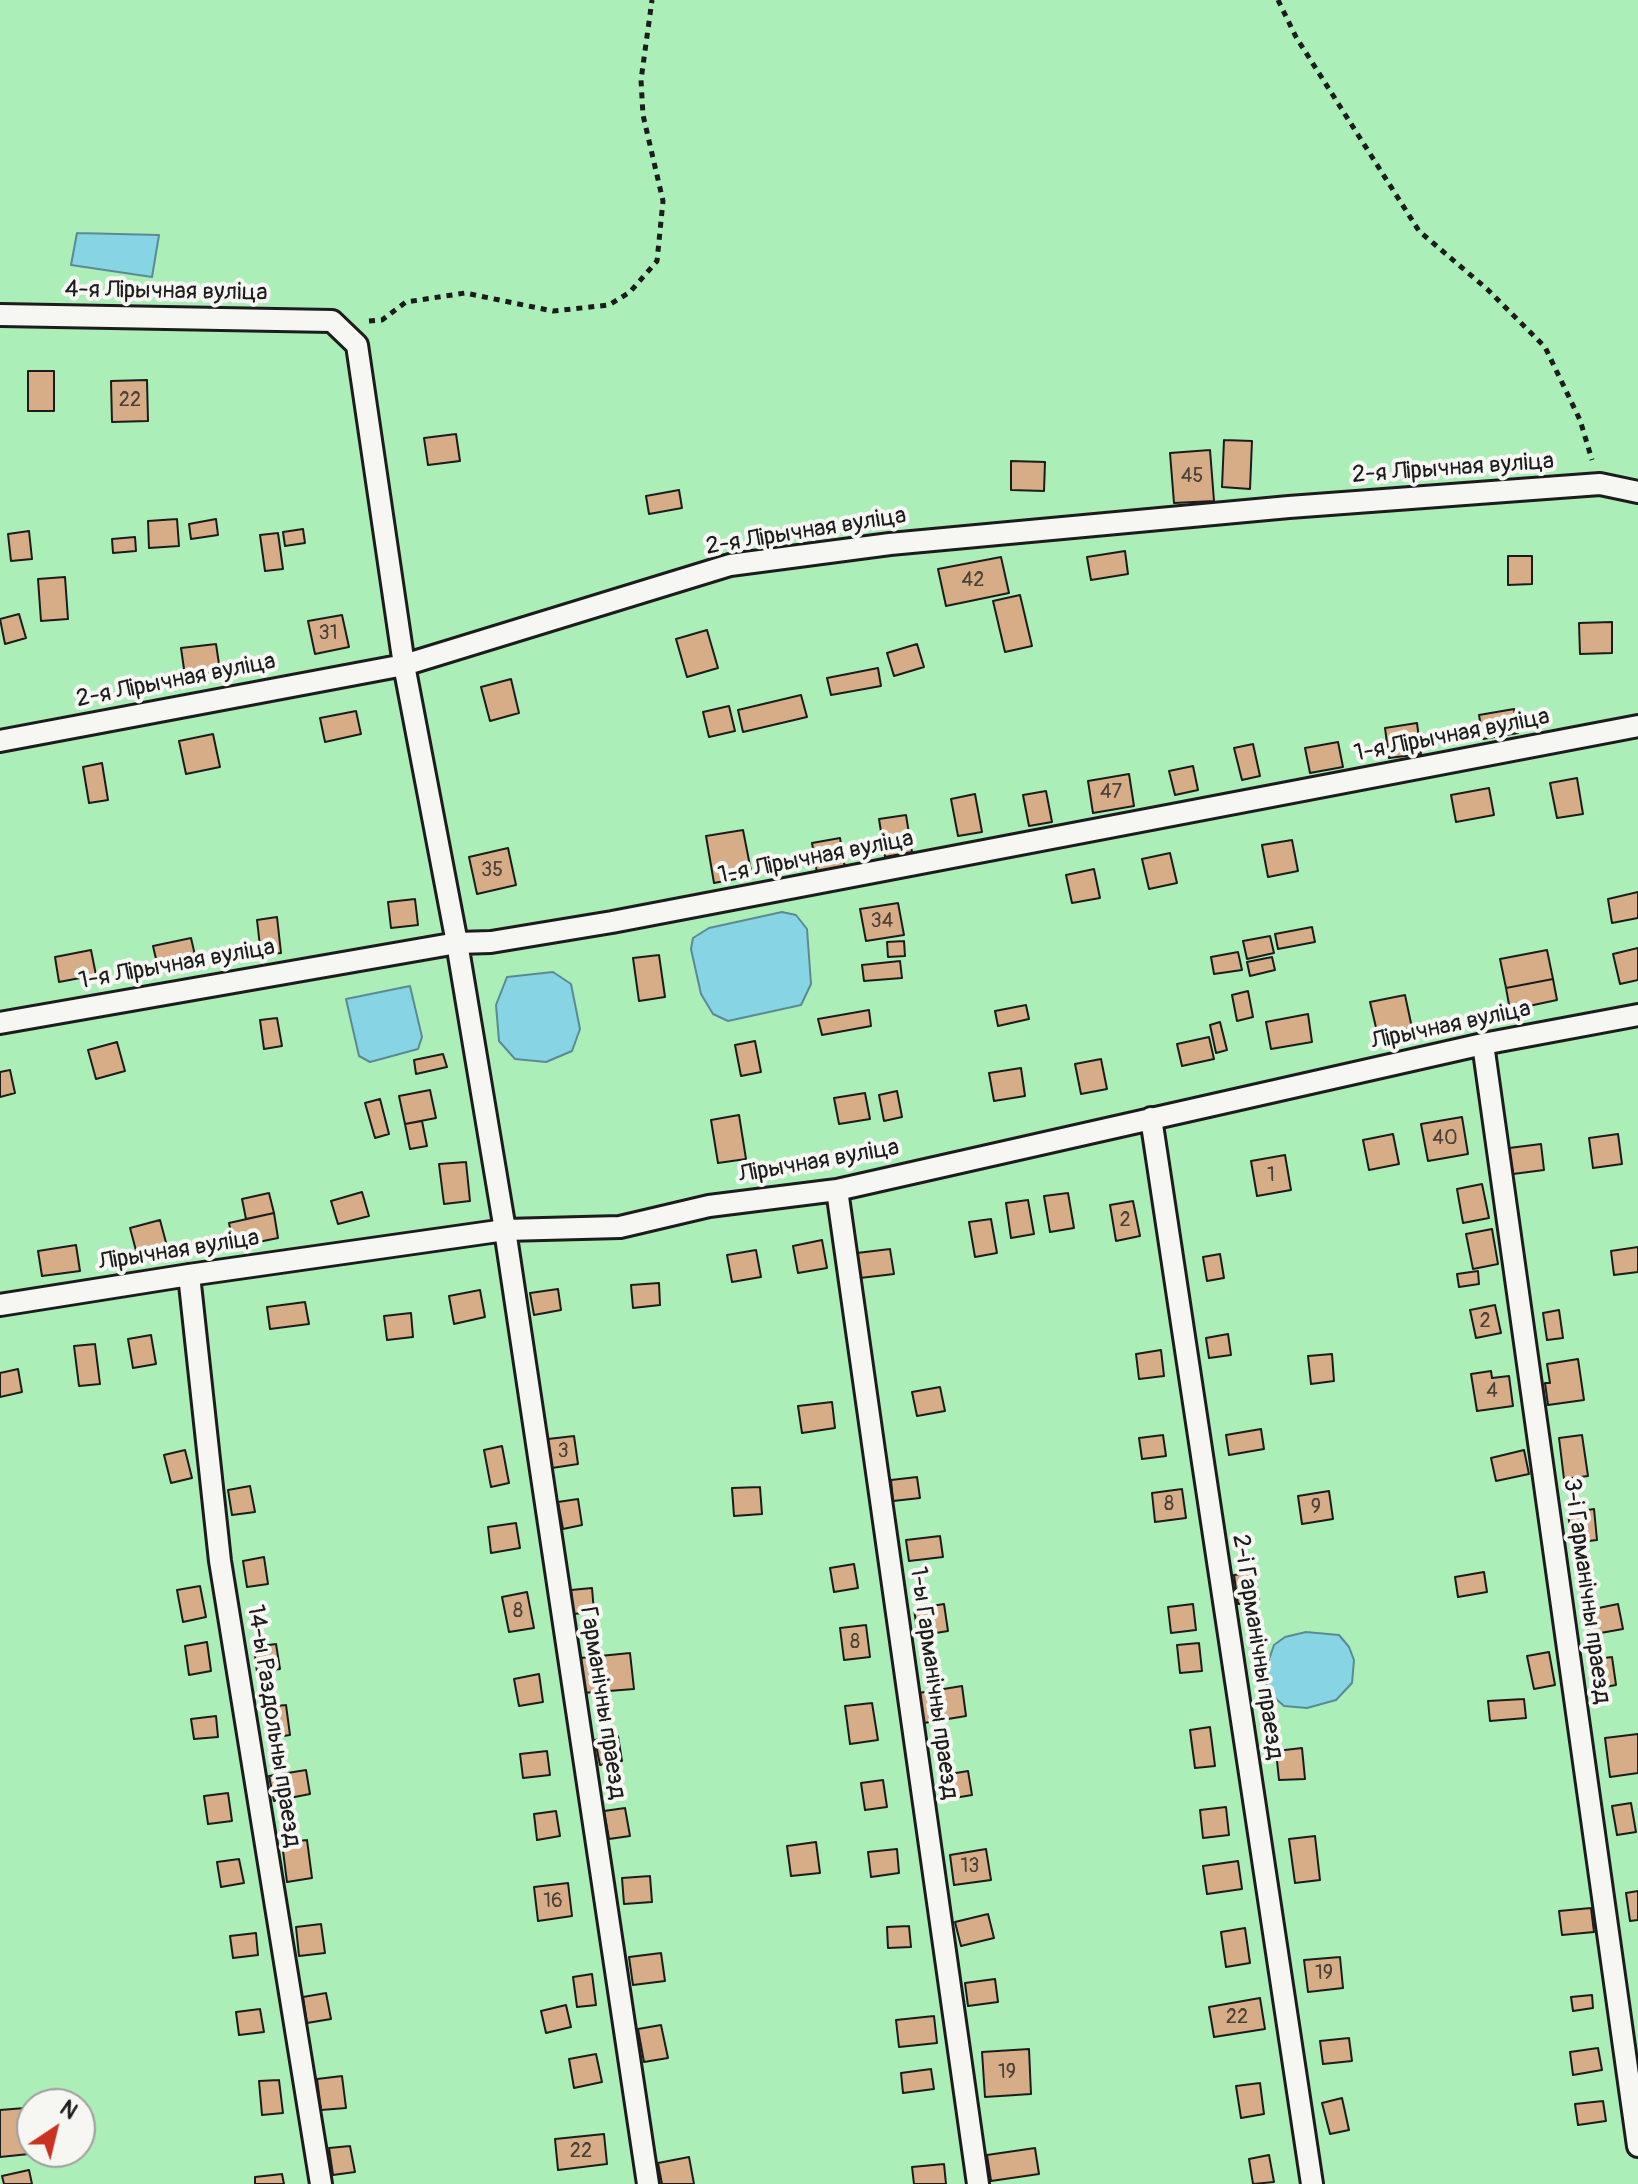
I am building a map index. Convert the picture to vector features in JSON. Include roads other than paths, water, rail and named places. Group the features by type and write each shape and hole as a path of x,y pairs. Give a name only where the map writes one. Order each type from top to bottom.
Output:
{"lane":[{"name":"4-я Лірычная вуліца","path":"0,315 338,327"},
{"name":"Гарманічны праезд","path":"338,327 357,345 404,665 457,943 505,1230 648,2184"},
{"name":"2-я Лірычная вуліца","path":"0,741 404,665 730,565 890,544 1289,507 1600,484 1638,492"},
{"name":"1-я Лірычная вуліца","path":"0,1023 457,943 491,942 612,922 1638,726"},
{"name":"Лірычная вуліца","path":"0,1305 505,1230 620,1227 709,1206 837,1190 1483,1044 1638,1015"},
{"name":"3-і Гарманічны праезд","path":"1483,1044 1638,2146"},
{"name":"2-і Гарманічны праезд","path":"1151,1118 1312,2184"},
{"name":"1-ы Гарманічны праезд","path":"837,1190 978,2184"},
{"name":"14-ы Раздольны праезд","path":"189,1275 220,1561 321,2184"}],"water":[{"path":"77,233 159,235 152,277 71,265"},
{"path":"782,912 796,915 807,929 811,984 801,1005 728,1021 713,1014 701,994 691,949 693,938 709,928"},
{"path":"553,972 571,984 580,1029 572,1051 546,1062 515,1059 499,1041 496,1005 507,977"},
{"path":"410,986 422,1037 418,1049 370,1062 359,1056 346,999"},
{"path":"1306,1632 1339,1635 1349,1647 1354,1660 1352,1683 1336,1700 1307,1708 1284,1706 1267,1691 1266,1668 1274,1645 1285,1637"}]}
